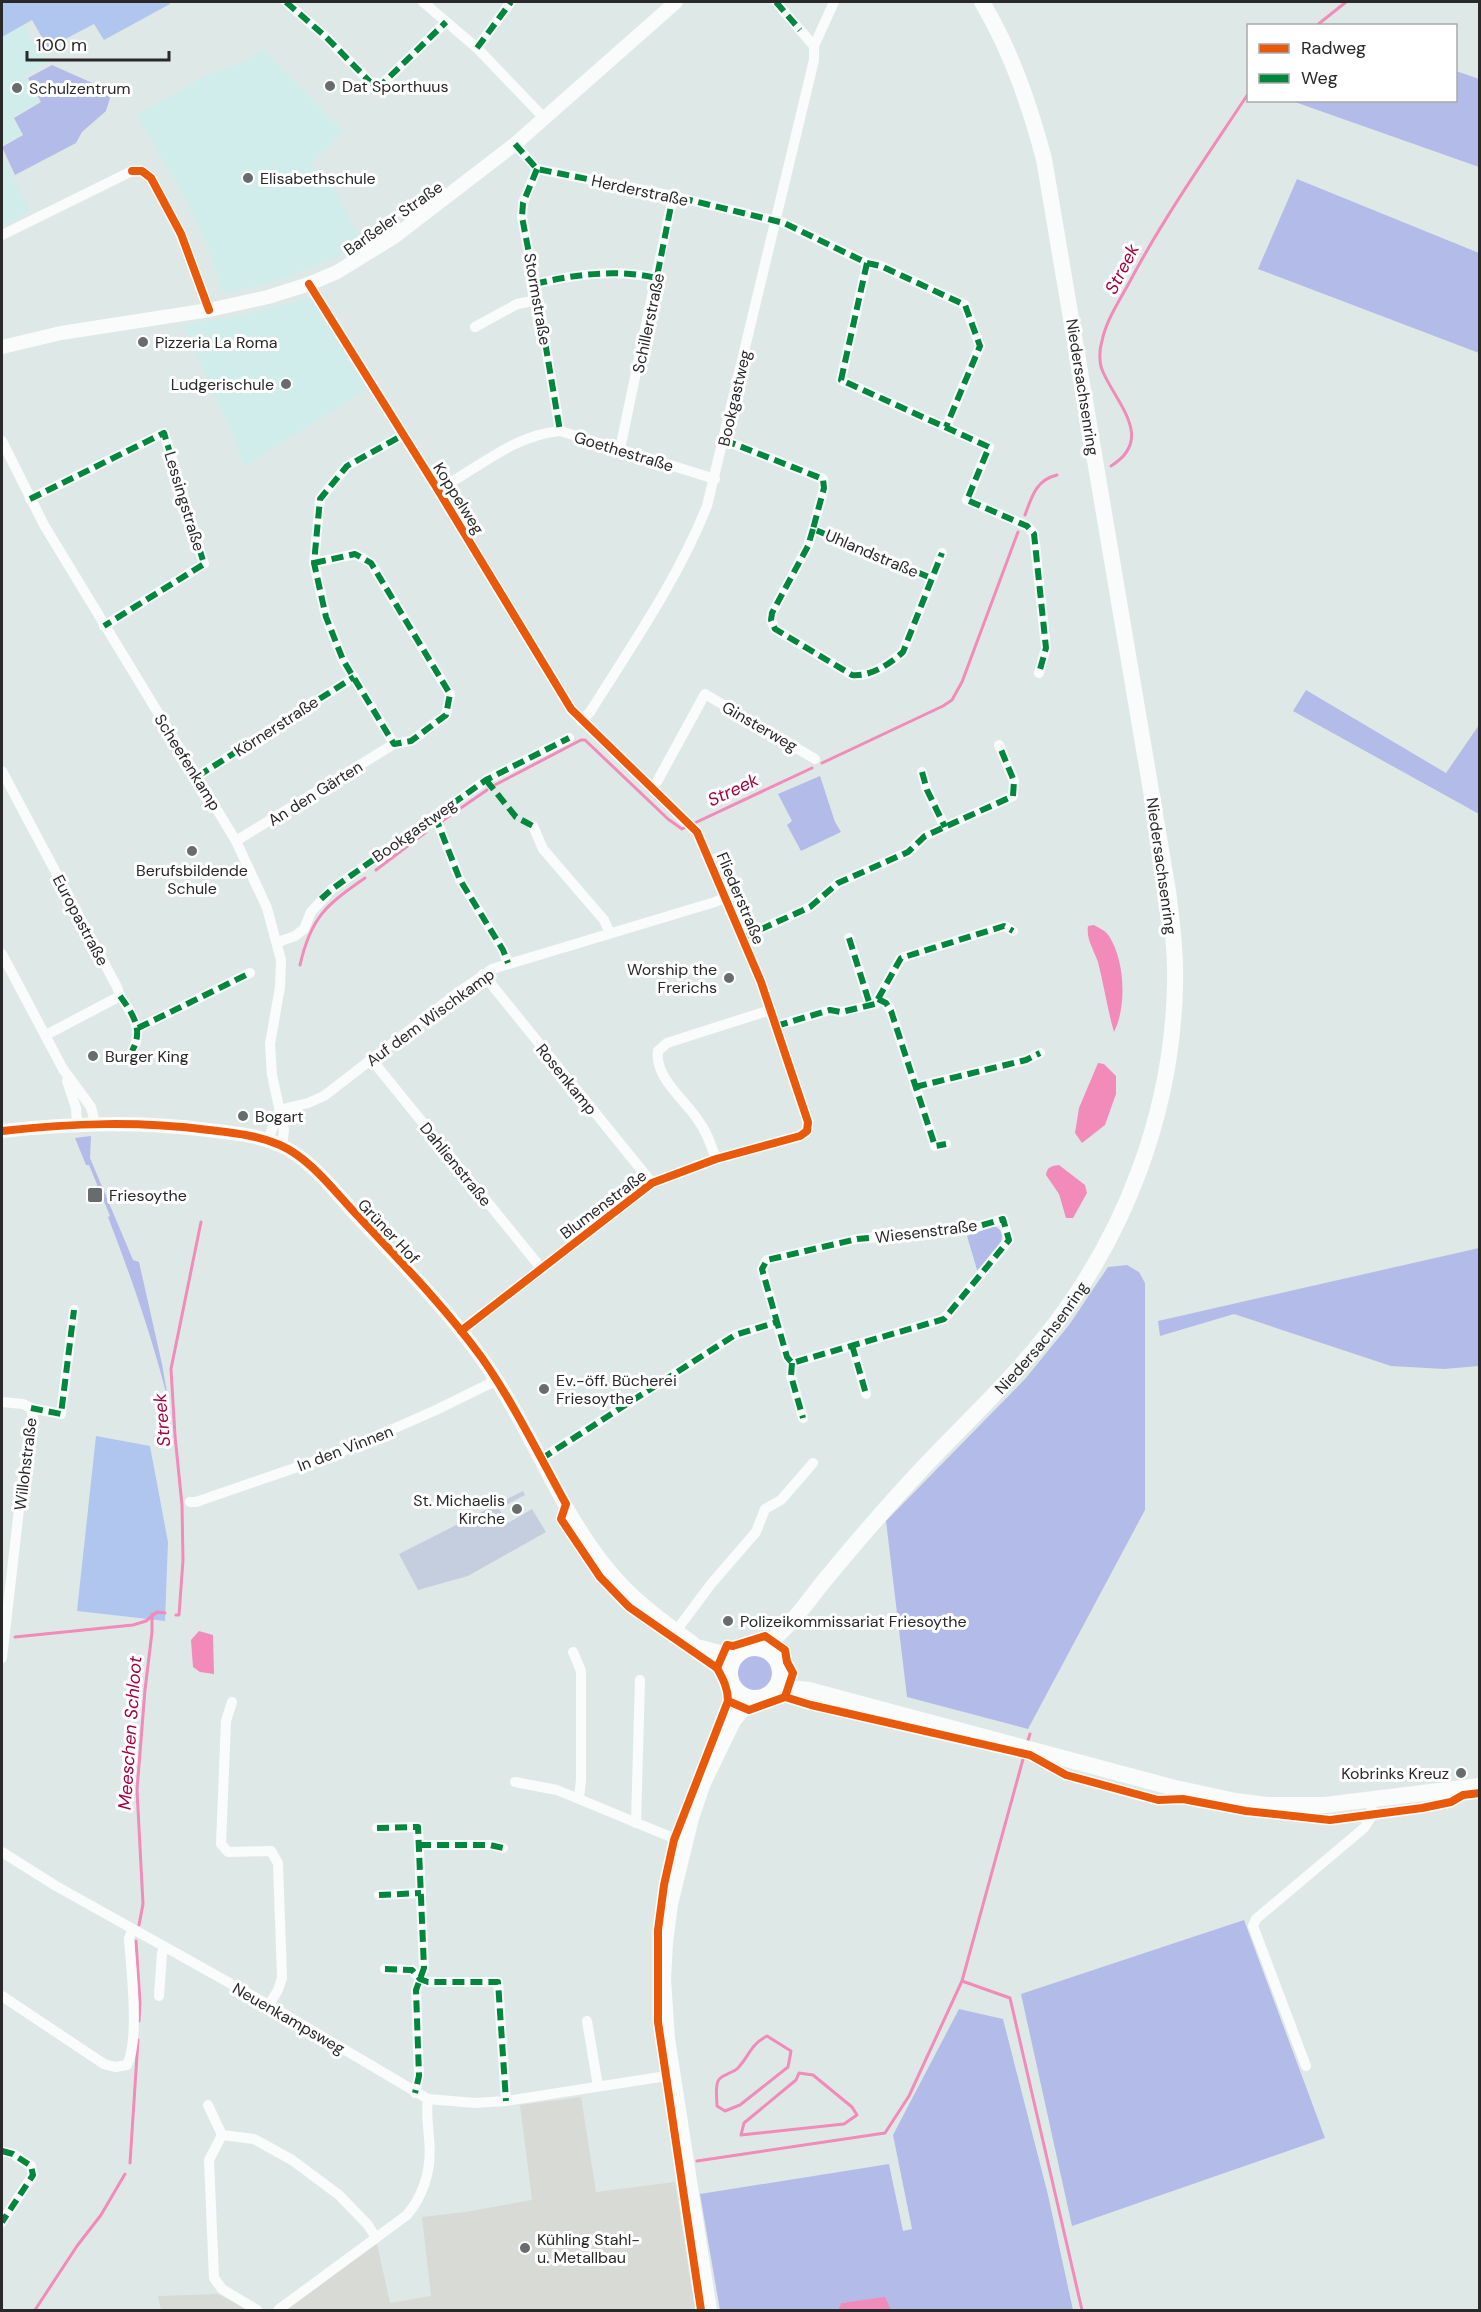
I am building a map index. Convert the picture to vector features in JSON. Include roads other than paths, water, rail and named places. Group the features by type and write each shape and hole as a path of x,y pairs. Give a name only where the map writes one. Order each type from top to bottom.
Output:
{"main road":[{"name":"Niedersachsenring","path":"773,1667 789,1624 917,1474 1031,1353 1090,1274 1133,1191 1163,1092 1170,1044 1175,986 1173,931 1168,891 1044,159 1031,112 1013,62 982,2"},
{"path":"773,1667 765,1696 744,1695 732,1686 732,1664 748,1648 809,1690 1235,1802 1300,1806 1371,1801 1479,1785"},
{"path":"709,2310 667,2039 663,1979 665,1942 670,1904 683,1842 704,1783 744,1695"}],"street":[{"path":"286,2 326,37 377,89 446,22"},
{"path":"423,2 477,48 545,119"},
{"path":"477,48 511,2"},
{"name":"Barßeler Straße","path":"2,347 62,333 209,310 268,297 337,272 394,237 515,144 676,2"},
{"path":"776,2 814,46"},
{"name":"Bookgastweg","path":"584,723 690,548 707,506 716,479 814,60 814,46 834,2"},
{"path":"515,144 537,169"},
{"name":"Herderstraße","path":"537,169 673,196 784,223 867,263 881,266 965,305 980,346 946,427"},
{"name":"Stormstraße","path":"537,169 524,203 522,217 560,431"},
{"path":"2,235 132,171 142,171 151,178 181,234 209,310"},
{"name":"Schillerstraße","path":"620,449 673,196"},
{"path":"867,263 841,380 989,447 967,500 1027,526 1034,534 1046,648 1039,673"},
{"path":"535,284 562,277 618,272 657,278"},
{"name":"Koppelweg","path":"309,284 438,490 554,682 584,723"},
{"path":"475,327 517,304 538,300"},
{"name":"Goethestraße","path":"438,490 522,439 560,431 716,479"},
{"name":"Lessingstraße","path":"30,499 164,433 204,564 104,626"},
{"path":"394,744 343,660 326,617 314,564 320,499 347,466 403,435"},
{"name":"Uhlandstraße","path":"724,440 823,479 824,489 808,546 772,613 771,620 775,629 852,675 861,676 894,661 903,652 942,553"},
{"name":"Scheefenkamp","path":"2,441 30,499 104,626 236,841 267,908 281,960 280,987 270,1044 272,1075 284,1130 282,1146"},
{"name":"Uhlandstraße","path":"813,529 931,578"},
{"name":"An den Gärten","path":"236,841 394,744 411,741 446,715 450,694 371,563 355,554 314,564"},
{"name":"Körnerstraße","path":"198,776 354,677"},
{"name":"Ginsterweg","path":"653,789 705,694 815,759"},
{"name":"Fliederstraße","path":"584,723 690,824 701,840 744,937 808,1122"},
{"name":"Bookgastweg","path":"278,942 295,936 304,929 311,912 332,889 486,780 569,738"},
{"path":"744,937 810,907 838,883 908,852 925,836 1013,796 1014,781 999,745"},
{"name":"Europastraße","path":"2,771 138,1028"},
{"path":"922,772 927,790 945,827"},
{"path":"435,816 460,880 503,950 508,963"},
{"path":"533,826 543,849 604,920 610,933"},
{"name":"Auf dem Wischkamp","path":"279,1110 308,1103 324,1096 483,974 508,963 726,897"},
{"path":"874,1002 901,958 1004,926 1013,931"},
{"path":"849,938 874,1002"},
{"path":"2,954 63,1069 76,1108 77,1124"},
{"path":"132,1051 139,1036 138,1028 250,973"},
{"name":"Rosenkamp","path":"483,974 652,1183"},
{"path":"46,1035 120,996"},
{"path":"776,1026 830,1010 841,1012 874,1002 886,1003 891,1011 935,1146 946,1144"},
{"path":"716,1159 709,1138 664,1075 658,1063 658,1051 667,1043 771,1010"},
{"path":"915,1087 1026,1060 1040,1053"},
{"name":"Dahlienstraße","path":"371,1059 541,1268"},
{"path":"63,1069 90,1107 95,1123"},
{"path":"268,1140 279,1110"},
{"name":"Blumenstraße","path":"461,1331 652,1183 716,1159 800,1136 807,1131 808,1122"},
{"name":"Grüner Hof","path":"2,1131 95,1123 173,1126 243,1134 282,1146 314,1170 461,1331 496,1380 587,1541 608,1570 631,1595 676,1630 696,1645 732,1664"},
{"name":"Wiesenstraße","path":"792,1363 944,1319 1009,1240 1003,1219 969,1228 857,1239 767,1260 762,1269 787,1357 792,1363 791,1376 803,1418"},
{"path":"31,1408 61,1414 74,1310"},
{"path":"541,1458 735,1335 777,1322"},
{"path":"852,1346 866,1394"},
{"name":"In den Vinnen","path":"190,1502 196,1502 340,1452 436,1410 496,1380"},
{"name":"Willohstraße","path":"2,1402 23,1404 31,1408 33,1417 21,1494 2,1658"},
{"path":"676,1630 711,1584 756,1532 765,1509 781,1500 813,1463"},
{"path":"573,1652 580,1671 581,1780 579,1798"},
{"path":"636,1823 640,1680"},
{"path":"232,1702 226,1721 221,1844 228,1852 271,1851 278,1863 282,1977 278,1990 269,2005"},
{"path":"515,1782 547,1788 579,1798 683,1842"},
{"path":"1306,2066 1254,1926 1256,1919 1364,1828 1372,1816 1371,1801"},
{"path":"377,1828 418,1827 424,1968 416,1990 419,2076 415,2093"},
{"path":"419,1845 490,1845 503,1848"},
{"name":"Neuenkampsweg","path":"2,1851 56,1886 269,2005 428,2099 475,2103 506,2101 673,2075"},
{"path":"379,1895 421,1893"},
{"path":"2,1996 104,2064 115,2067 127,2065 131,2058 133,2020 129,1938 133,1929"},
{"path":"159,1996 164,1947"},
{"path":"385,1969 412,1970 420,1979 428,1982 498,1982 506,2101"},
{"path":"587,2021 598,2086"},
{"path":"278,2310 408,2215 417,2203 428,2168 429,2140 426,2112 428,2099"},
{"path":"208,2105 222,2135"},
{"path":"222,2135 254,2139 292,2160 339,2195 368,2225 376,2238"},
{"path":"222,2135 209,2160 214,2278 222,2289 256,2310"},
{"path":"2,2151 13,2154 31,2166 33,2175 2,2222"}],"waterway":[{"name":"Streek","path":"1318,24 1346,2"},
{"name":"Streek","path":"1111,466 1124,456 1130,444 1131,433 1129,421 1101,365 1100,349 1106,326 1157,234 1247,96"},
{"name":"Streek","path":"1025,515 1039,485 1057,475"},
{"name":"Streek","path":"822,763 952,700 962,682 1018,532"},
{"name":"Streek","path":"493,786 585,740 668,819 682,829 812,768"},
{"name":"Streek","path":"442,821 487,790"},
{"name":"Streek","path":"376,870 426,832"},
{"name":"Streek","path":"300,965 315,923 330,905 365,878"},
{"name":"Streek","path":"176,1615 179,1615 183,1560 182,1505 171,1369 201,1222"},
{"name":"Streek","path":"15,1637 133,1625 146,1621 157,1612 165,1613"},
{"name":"Meeschen Schloot","path":"139,1925 143,1904 137,1790 152,1614"},
{"path":"1027,1743 1030,1734"},
{"path":"697,2161 885,2133 909,2096 962,1981 1025,1752"},
{"name":"Meeschen Schloot","path":"136,1941 139,2021"},
{"path":"962,1981 1010,1998 1082,2310"},
{"path":"767,2036 791,2051 788,2067 740,2105 725,2111 717,2106 719,2079 738,2068 761,2039 767,2036"},
{"name":"Meeschen Schloot","path":"130,2163 138,2040"},
{"path":"799,2073 813,2075 852,2107 857,2115 844,2124 741,2135 744,2123 796,2080 799,2073"},
{"name":"Meeschen Schloot","path":"35,2310 77,2246 101,2215 125,2174"}],"place":[{"name":"Dat Sporthuus","path":"330,86"},
{"name":"Schulzentrum","path":"17,88"},
{"name":"Elisabethschule","path":"248,178"},
{"name":"Pizzeria La Roma","path":"143,342"},
{"name":"Ludgerischule","path":"286,384"},
{"name":"Berufsbildende Schule","path":"192,851"},
{"name":"Worship the Frerichs","path":"729,978"},
{"name":"Burger King","path":"93,1056"},
{"name":"Bogart","path":"243,1116"},
{"name":"Friesoythe","path":"95,1195"},
{"name":"Ev.-öff. Bücherei Friesoythe","path":"544,1389"},
{"name":"St. Michaelis Kirche","path":"517,1509"},
{"name":"Polizeikommissariat Friesoythe","path":"728,1621"},
{"name":"Kobrinks Kreuz","path":"1461,1773"},
{"name":"Kühling Stahl- u. Metallbau","path":"525,2248"}]}
